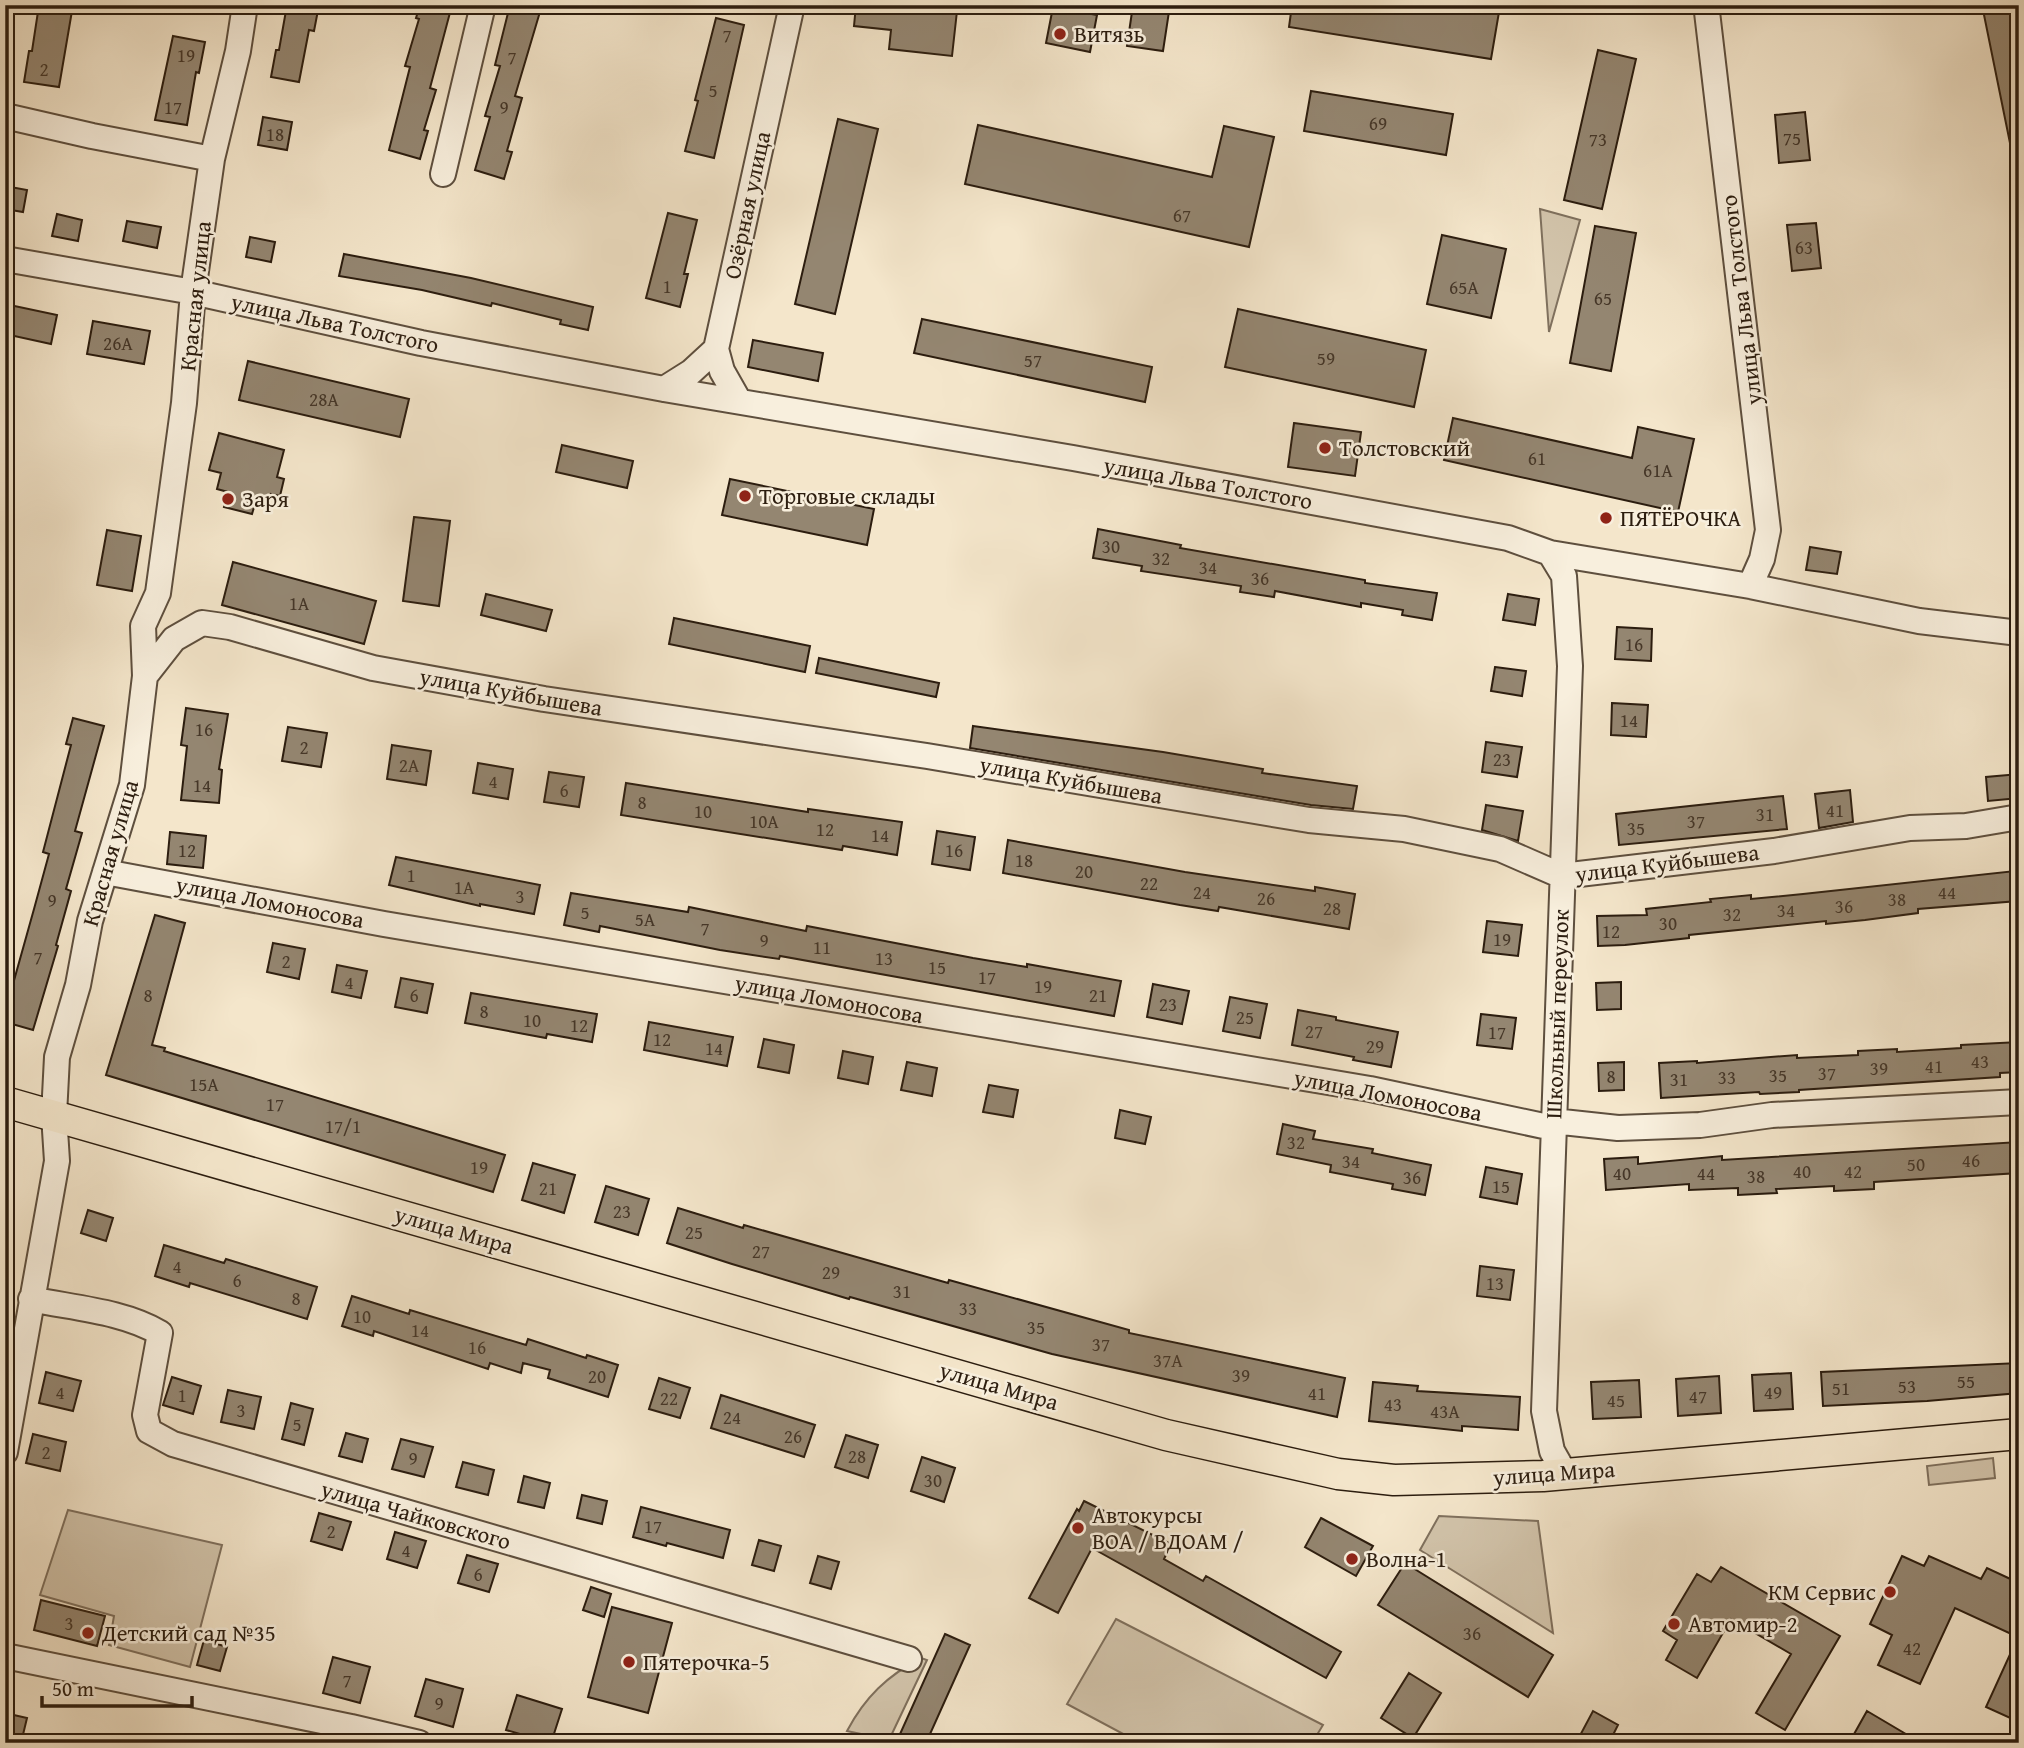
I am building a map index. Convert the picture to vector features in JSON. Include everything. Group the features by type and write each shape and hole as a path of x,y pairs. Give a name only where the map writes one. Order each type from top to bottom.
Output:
{"main road":[{"name":"улица Мира","path":"5,1102 1166,1435 1338,1474 1394,1480 1565,1474 2019,1434"}],"street":[{"name":"Красная улица","path":"5,1452 57,1161 54,1115 57,1057 78,985 90,921 132,785 145,676 143,626 158,593 184,403 193,292 212,159 238,51 245,5"},
{"path":"443,174 482,5"},
{"name":"Озёрная улица","path":"716,349 792,5"},
{"name":"улица Льва Толстого","path":"1707,12 1768,530 1762,559 1750,586"},
{"path":"5,116 212,159"},
{"name":"улица Льва Толстого","path":"5,259 193,292 421,343 664,389 1073,458 1494,536 1550,553 1750,586 1919,621 2019,633"},
{"path":"664,389 691,372 716,349 722,371 739,401"},
{"name":"Школьный переулок","path":"1550,553 1564,576 1570,666 1544,1411 1552,1451 1565,1474"},
{"name":"улица Куйбышева","path":"145,676 174,639 202,623 230,627 373,668 544,699 927,756 1309,820 1404,829 1500,849 1562,876 1774,851 1910,828 1966,826 2019,817"},
{"name":"улица Ломоносова","path":"105,872 384,924 1370,1089 1553,1124 1618,1128 1700,1125 1772,1115 2019,1102"},
{"name":"улица Чайковского","path":"32,1299 112,1316 148,1326 160,1333 145,1415 149,1431 173,1444 909,1659"},
{"path":"5,1656 419,1743"}],"shaded area":[{"path":"1540,209 1580,220 1549,332"},
{"path":"1993,1458 1995,1478 1929,1485 1927,1466"},
{"path":"68,1510 222,1545 190,1667 109,1645 114,1616 40,1595"},
{"path":"1439,1516 1538,1521 1553,1633 1420,1550"},
{"path":"1116,1619 1323,1725 1312,1743 1140,1743 1067,1704"},
{"path":"921,1658 927,1660 889,1740 847,1731 878,1688"}],"building":[{"path":"39,5 73,5 59,87 24,82"},
{"path":"287,5 319,5 314,31 309,30 299,82 271,77"},
{"path":"420,5 452,5 430,88 436,90 424,130 428,131 420,159 389,150 410,67 405,66 419,19 416,18"},
{"path":"510,5 542,5 515,96 522,98 507,151 512,152 504,179 475,170 490,117 485,116 500,66 495,65"},
{"path":"856,5 906,5 957,11 952,56 889,49 891,30 854,26"},
{"path":"1133,5 1170,5 1163,51 1127,46"},
{"path":"1292,5 1459,5 1499,12 1491,59 1289,27"},
{"path":"1982,5 2019,5 2019,148 2011,148"},
{"path":"1053,7 1097,15 1090,52 1046,43"},
{"path":"716,18 744,25 714,158 685,151"},
{"path":"173,36 205,42 199,73 196,72 187,125 155,120"},
{"path":"1598,50 1636,59 1602,209 1564,200"},
{"path":"1311,91 1453,114 1446,155 1304,131"},
{"path":"1805,112 1810,160 1779,163 1775,115"},
{"path":"263,117 292,122 287,150 258,145"},
{"path":"838,119 878,129 835,314 795,304"},
{"path":"978,125 1212,177 1224,126 1274,137 1249,247 965,184"},
{"path":"5,186 27,190 23,212 5,209"},
{"path":"668,213 697,220 684,274 688,274 680,307 646,298"},
{"path":"57,214 82,220 78,241 52,236"},
{"path":"127,221 161,227 157,248 123,241"},
{"path":"1816,223 1821,268 1792,271 1787,225"},
{"path":"1595,226 1636,233 1611,371 1570,363"},
{"path":"1442,235 1506,249 1491,318 1427,304"},
{"path":"250,237 275,242 271,262 246,257"},
{"path":"344,254 471,278 593,307 588,330 560,324 561,320 492,303 491,306 422,290 339,276"},
{"path":"5,304 57,315 51,344 5,334"},
{"path":"1238,309 1426,350 1414,407 1225,367"},
{"path":"922,319 1152,367 1145,402 914,353"},
{"path":"93,321 150,331 144,364 87,354"},
{"path":"753,340 823,353 818,381 748,367"},
{"path":"248,361 409,399 400,437 239,400"},
{"path":"1453,418 1632,458 1638,427 1694,439 1678,512 1444,460"},
{"path":"1294,423 1361,432 1355,476 1288,467"},
{"path":"219,433 284,450 277,477 284,479 280,496 271,494 267,507 255,504 252,514 224,507 228,492 217,489 221,473 209,470"},
{"path":"562,445 633,461 627,488 556,472"},
{"path":"730,479 874,509 867,545 722,515"},
{"path":"414,517 450,521 439,606 403,601"},
{"path":"1098,529 1181,545 1180,548 1365,580 1365,583 1437,593 1432,620 1402,615 1403,610 1361,603 1361,607 1275,591 1274,597 1240,592 1241,586 1141,571 1142,566 1093,558"},
{"path":"107,530 141,536 132,591 97,585"},
{"path":"1810,547 1841,552 1837,574 1806,570"},
{"path":"233,562 376,601 364,644 222,605"},
{"path":"486,594 552,610 546,631 481,615"},
{"path":"1508,594 1539,599 1535,625 1503,620"},
{"path":"674,618 810,646 805,672 669,644"},
{"path":"1617,627 1652,629 1651,661 1615,659"},
{"path":"819,658 939,683 936,697 816,673"},
{"path":"1495,667 1526,671 1522,696 1491,691"},
{"path":"1612,703 1648,705 1646,737 1611,735"},
{"path":"186,708 228,714 219,769 222,770 219,803 181,800 187,746 181,745"},
{"path":"73,718 104,726 75,831 82,833 66,889 71,891 33,1030 5,1022 5,982 13,984 49,854 43,852 71,745 66,744"},
{"path":"973,726 1163,752 1263,769 1262,773 1357,786 1353,809 1311,805 970,748"},
{"path":"288,727 327,733 321,767 282,761"},
{"path":"1486,742 1522,747 1517,777 1482,772"},
{"path":"392,745 431,751 426,785 387,779"},
{"path":"478,763 513,769 508,799 473,793"},
{"path":"549,772 584,777 579,807 544,802"},
{"path":"2019,774 2019,798 1988,801 1986,777"},
{"path":"626,783 808,812 808,809 902,822 897,855 843,846 842,850 621,815"},
{"path":"1850,790 1853,822 1819,828 1815,794"},
{"path":"1783,796 1787,829 1619,845 1616,814"},
{"path":"1486,805 1523,811 1518,841 1482,830"},
{"path":"937,831 975,837 970,870 932,864"},
{"path":"170,832 206,836 203,868 167,864"},
{"path":"1008,840 1185,872 1315,891 1315,887 1355,894 1349,929 1219,907 1218,911 1180,905 1003,873"},
{"path":"396,857 540,885 534,914 480,906 389,885"},
{"path":"2015,871 2018,901 1918,909 1918,913 1865,920 1826,924 1826,921 1598,946 1597,916 1647,915 1646,909 1711,902 1710,899 1751,895 1751,899"},
{"path":"571,893 688,912 689,907 806,931 807,926 973,958 1027,967 1027,964 1121,981 1114,1016 780,956 779,959 720,950 600,926 599,932 564,925"},
{"path":"155,915 185,923 152,1045 165,1048 164,1051 505,1155 493,1192 106,1075"},
{"path":"1487,921 1522,925 1518,956 1483,952"},
{"path":"273,943 305,949 299,979 267,972"},
{"path":"337,965 367,971 361,998 332,992"},
{"path":"401,978 433,984 427,1013 395,1007"},
{"path":"1621,982 1621,1009 1597,1010 1596,983"},
{"path":"1153,984 1189,991 1182,1024 1147,1017"},
{"path":"471,993 597,1014 592,1042 547,1034 546,1038 465,1023"},
{"path":"1230,997 1267,1004 1260,1038 1223,1031"},
{"path":"1298,1010 1398,1032 1391,1067 1292,1045"},
{"path":"1481,1014 1516,1018 1512,1049 1477,1045"},
{"path":"649,1022 733,1037 727,1066 644,1050"},
{"path":"764,1039 794,1045 789,1073 758,1067"},
{"path":"2019,1042 2019,1072 2000,1073 2000,1077 1799,1092 1661,1098 1659,1063 1697,1063 1797,1055 1797,1058 1858,1055 1858,1051 1897,1049 1897,1052"},
{"path":"843,1051 873,1057 868,1084 838,1078"},
{"path":"907,1062 937,1068 932,1096 901,1090"},
{"path":"1624,1062 1624,1090 1599,1091 1598,1063"},
{"path":"989,1085 1018,1090 1013,1117 983,1112"},
{"path":"1120,1110 1151,1117 1145,1144 1115,1138"},
{"path":"1283,1124 1315,1131 1313,1139 1373,1149 1372,1153 1431,1165 1425,1195 1392,1189 1393,1184 1330,1172 1331,1165 1277,1154"},
{"path":"2019,1142 2019,1173 1874,1182 1874,1189 1834,1191 1834,1186 1776,1189 1777,1193 1738,1195 1738,1188 1689,1190 1689,1184 1606,1190 1604,1159 1638,1157 1638,1164 1722,1156 1722,1160"},
{"path":"533,1163 575,1175 564,1213 522,1200"},
{"path":"1486,1167 1522,1174 1517,1204 1480,1197"},
{"path":"606,1186 649,1199 638,1235 595,1222"},
{"path":"678,1208 948,1283 949,1280 1129,1330 1129,1333 1345,1378 1337,1417 1052,1354 732,1264 667,1243"},
{"path":"88,1210 113,1218 106,1241 81,1233"},
{"path":"164,1245 224,1263 226,1259 317,1287 307,1319 190,1283 189,1287 155,1276"},
{"path":"1480,1266 1514,1270 1510,1300 1477,1296"},
{"path":"352,1296 409,1314 410,1310 526,1345 528,1339 586,1358 587,1355 618,1365 608,1397 548,1378 550,1370 523,1363 521,1373 490,1363 488,1369 374,1331 373,1336 342,1326"},
{"path":"2019,1363 2019,1393 1823,1406 1821,1372"},
{"path":"46,1372 81,1381 73,1411 39,1403"},
{"path":"1791,1373 1793,1409 1754,1411 1752,1375"},
{"path":"1719,1376 1721,1413 1678,1416 1676,1379"},
{"path":"172,1377 201,1386 193,1414 163,1405"},
{"path":"659,1378 690,1388 680,1418 649,1409"},
{"path":"1639,1380 1641,1417 1593,1419 1591,1382"},
{"path":"1373,1382 1418,1386 1417,1391 1520,1397 1518,1430 1462,1426 1462,1431 1369,1421"},
{"path":"228,1390 261,1397 254,1429 221,1422"},
{"path":"721,1395 815,1425 804,1457 711,1428"},
{"path":"291,1403 313,1409 304,1445 282,1439"},
{"path":"346,1433 368,1439 362,1462 339,1456"},
{"path":"33,1434 66,1442 60,1471 26,1463"},
{"path":"846,1435 878,1445 868,1478 835,1467"},
{"path":"401,1439 433,1447 424,1477 392,1469"},
{"path":"922,1457 955,1468 944,1502 911,1491"},
{"path":"463,1462 494,1470 488,1495 456,1487"},
{"path":"524,1476 550,1483 544,1508 518,1502"},
{"path":"582,1495 607,1501 602,1524 577,1518"},
{"path":"1084,1501 1171,1544 1164,1559 1203,1581 1206,1576 1341,1652 1326,1678 1092,1548 1058,1613 1029,1598 1077,1509 1079,1511"},
{"path":"641,1507 730,1530 723,1558 633,1537"},
{"path":"319,1513 351,1522 342,1550 311,1541"},
{"path":"1321,1518 1373,1546 1356,1576 1305,1547"},
{"path":"395,1532 426,1541 417,1568 387,1559"},
{"path":"759,1540 781,1546 774,1571 752,1565"},
{"path":"467,1555 498,1564 489,1592 458,1583"},
{"path":"818,1556 839,1562 831,1589 810,1583"},
{"path":"1902,1556 1924,1566 1929,1556 1981,1579 1987,1568 2019,1583 2019,1722 1986,1707 2018,1637 1955,1608 1920,1684 1878,1665 1892,1635 1870,1624"},
{"path":"1405,1563 1553,1655 1528,1697 1378,1605"},
{"path":"1721,1567 1840,1636 1785,1730 1756,1713 1791,1654 1731,1619 1697,1678 1666,1660 1677,1640 1663,1631 1697,1574 1711,1582"},
{"path":"591,1587 611,1594 604,1617 583,1610"},
{"path":"41,1600 105,1616 97,1646 34,1630"},
{"path":"612,1607 672,1623 648,1713 588,1697"},
{"path":"945,1634 970,1645 926,1743 896,1743"},
{"path":"204,1640 227,1647 220,1671 197,1665"},
{"path":"333,1657 370,1667 360,1703 323,1693"},
{"path":"1409,1673 1441,1693 1413,1738 1381,1718"},
{"path":"426,1679 463,1689 453,1727 415,1716"},
{"path":"517,1695 562,1709 551,1743 506,1730"},
{"path":"1593,1711 1618,1725 1609,1743 1576,1743"},
{"path":"1867,1711 1921,1743 1849,1743"},
{"path":"5,1713 27,1718 21,1743 5,1739"}],"place":[{"name":"Витязь","path":"1060,34"},
{"name":"Толстовский","path":"1325,448"},
{"name":"Торговые склады","path":"745,496"},
{"name":"Заря","path":"228,499"},
{"name":"ПЯТЁРОЧКА","path":"1606,518"},
{"name":"Автокурсы ВОА / ВДОАМ /","path":"1078,1528"},
{"name":"Волна-1","path":"1352,1559"},
{"name":"КМ Сервис","path":"1890,1592"},
{"name":"Автомир-2","path":"1674,1624"},
{"name":"Детский сад №35","path":"88,1633"},
{"name":"Пятерочка-5","path":"629,1662"}]}
